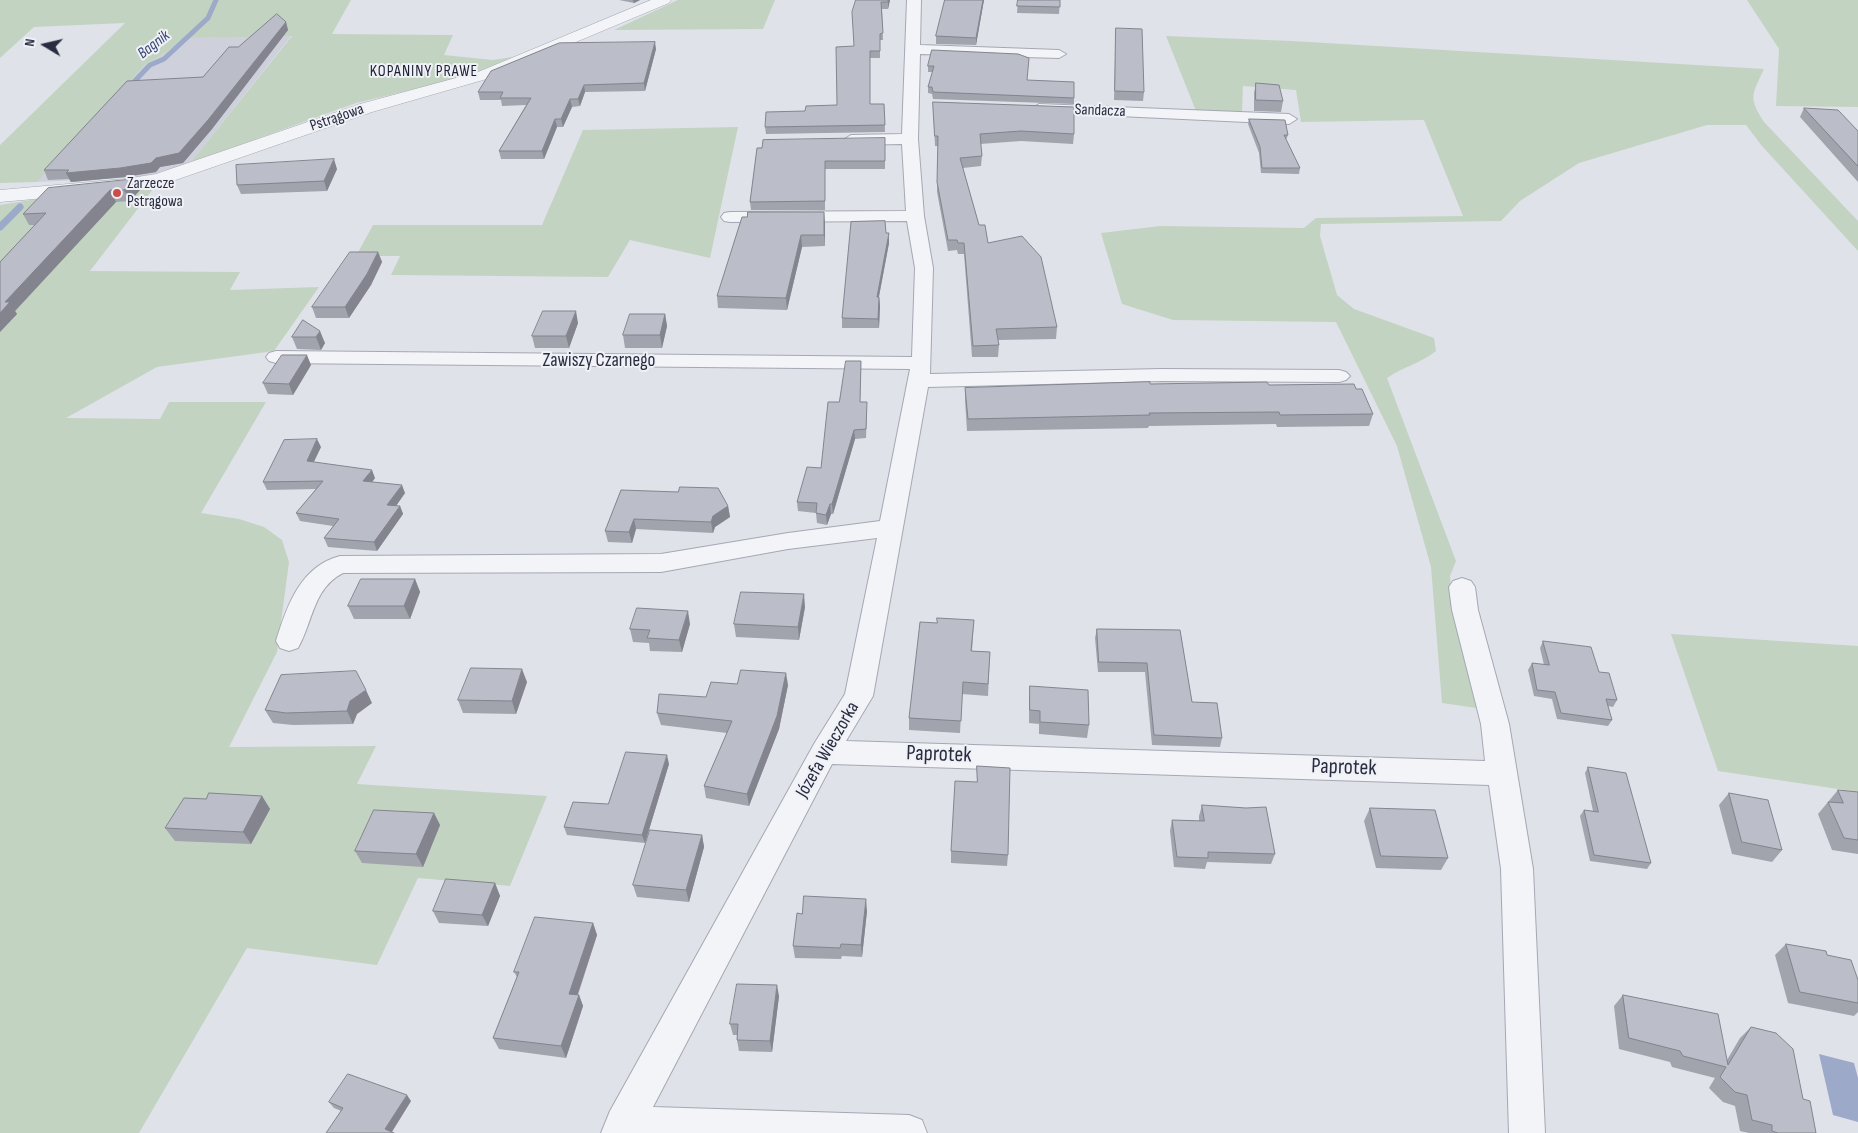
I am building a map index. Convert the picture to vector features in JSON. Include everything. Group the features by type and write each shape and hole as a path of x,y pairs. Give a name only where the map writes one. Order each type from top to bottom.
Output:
{"street":[{"name":"Pstrągowa","path":"0,196 126,185 160,179 366,108 484,75 664,0"},
{"path":"730,217 915,216 910,139 911,49 914,0"},
{"path":"911,49 1059,54"},
{"path":"911,104 930,105"},
{"name":"Sandacza","path":"1019,108 1289,119"},
{"path":"834,140 910,139"},
{"name":"Józefa Wieczorka","path":"621,1129 824,752 859,696 920,372 924,268 915,216"},
{"name":"Zawiszy Czarnego","path":"276,357 920,372 1339,376"},
{"path":"289,641 298,611 315,584 330,568 350,563 507,565 661,563 788,541 890,528"},
{"path":"1462,587 1465,610 1495,724 1496,745 1517,869 1527,1133"},
{"name":"Paprotek","path":"824,752 1502,773"},
{"path":"621,1129 909,1133"}],"shaded area":[{"path":"292,35 190,163 144,177 37,182 145,65 190,38"}],"green space":[{"path":"0,0 351,0 332,34 453,35 444,55 493,60 525,55 461,78 356,103 190,163 292,36 190,38 145,65 37,182 0,183 0,145 125,23 34,27 0,58"},
{"path":"678,0 775,0 763,29 614,30"},
{"path":"1747,0 1858,0 1858,107 1776,106 1779,49"},
{"path":"1166,36 1292,41 1764,69 1755,91 1754,101 1764,122 1858,221 1858,251 1762,146 1746,125 1707,125 1579,163 1520,201 1501,221 1321,224 1320,236 1337,295 1354,309 1434,338 1436,351 1387,378 1456,561 1450,576 1452,601 1476,708 1442,703 1431,567 1397,446 1336,322 1173,320 1122,304 1101,233 1160,226 1304,228 1316,218 1463,216 1424,120 1301,122 1296,90 1243,86 1242,113 1196,111"},
{"path":"738,127 710,258 630,240 608,277 391,275 400,256 356,256 373,225 542,225 583,130"},
{"path":"153,189 90,271 240,272 230,290 319,287 274,351 157,367 66,418 160,419 169,402 266,402 201,513 239,519 264,527 282,540 289,562 277,652 229,747 376,746 357,784 547,796 510,886 418,878 377,965 247,948 139,1133 0,1133 0,205 43,198"},
{"path":"1671,634 1858,646 1858,792 1718,771"}],"water":[{"path":"1819,1054 1854,1063 1858,1078 1858,1122 1833,1115"}],"building":[{"path":"856,0 888,0 888,2 881,2 883,33 880,34 880,51 870,51 870,104 884,104 885,125 765,127 766,112 805,111 806,106 837,105 836,47 854,46 852,12"},
{"path":"945,0 983,0 976,38 936,36"},
{"path":"1018,0 1060,0 1060,7 1017,6"},
{"path":"277,14 286,22 208,120 179,153 156,158 151,163 120,168 66,173 69,170 44,170 127,81 203,77 229,47 238,47"},
{"path":"1116,28 1142,29 1144,92 1115,91"},
{"path":"655,42 644,83 584,85 578,99 570,99 561,119 555,119 542,151 499,151 531,98 500,98 503,92 478,92 491,71 559,43"},
{"path":"932,50 1018,54 1029,58 1027,80 1074,82 1074,98 933,92 932,87 928,87 934,66 928,66"},
{"path":"1256,83 1279,85 1283,101 1256,100"},
{"path":"933,102 1074,107 1074,134 1021,131 980,134 982,156 960,158 979,225 985,225 988,243 1022,236 1041,257 1057,327 996,329 999,345 973,346 964,243 958,243 957,240 948,240 937,182 938,136 935,136"},
{"path":"1804,108 1838,110 1858,131 1858,166"},
{"path":"1249,119 1285,120 1288,135 1284,135 1300,168 1262,168 1260,147"},
{"path":"885,138 885,161 825,161 825,201 750,202 757,148 762,148 763,140"},
{"path":"334,159 324,181 237,185 236,165"},
{"path":"135,179 124,190 110,190 5,302 10,302 0,313 0,262 46,213 23,214 48,188"},
{"path":"748,212 824,212 824,235 801,235 786,298 717,296 742,217 747,217"},
{"path":"885,221 886,233 889,233 877,297 879,297 878,319 842,318 851,222"},
{"path":"350,252 378,252 367,274 345,307 312,307"},
{"path":"543,311 576,311 566,336 532,336"},
{"path":"630,314 665,314 660,335 623,335"},
{"path":"303,320 320,331 316,337 292,337"},
{"path":"282,355 307,355 289,384 263,383"},
{"path":"846,361 861,361 860,402 867,402 866,429 854,430 832,504 830,504 826,515 816,513 817,503 797,502 807,467 821,468 828,402 839,402"},
{"path":"1150,382 1150,384 1267,382 1269,385 1354,384 1356,389 1362,389 1373,414 1280,415 1279,412 1149,413 1150,415 968,419 965,388"},
{"path":"317,439 307,461 372,470 363,481 402,485 387,505 400,506 374,542 324,538 339,519 296,513 323,481 263,482 284,440"},
{"path":"680,487 718,488 728,506 713,516 711,522 634,519 629,532 605,531 621,490 678,492"},
{"path":"361,579 415,579 404,606 348,606"},
{"path":"741,592 804,594 798,627 734,624"},
{"path":"637,608 688,611 679,640 647,638 650,630 630,629"},
{"path":"937,618 974,620 971,651 990,652 988,684 963,682 961,721 909,718 920,622 937,623"},
{"path":"1097,629 1180,630 1192,702 1217,703 1222,738 1154,735 1147,663 1099,662"},
{"path":"1543,641 1591,647 1599,672 1609,673 1617,700 1606,699 1612,720 1561,713 1555,692 1537,690 1532,663 1549,665"},
{"path":"471,668 522,669 512,701 458,700"},
{"path":"741,670 786,673 777,716 747,794 704,786 732,721 657,713 659,694 706,697 711,682 737,684"},
{"path":"356,671 366,690 350,701 347,711 286,713 265,710 281,675"},
{"path":"1030,686 1088,690 1089,725 1040,722 1040,711 1030,710"},
{"path":"626,752 667,755 642,835 564,827 573,802 608,804"},
{"path":"977,766 1010,768 1008,855 951,851 955,781 977,782"},
{"path":"1588,767 1626,773 1651,863 1594,855 1584,810 1598,812"},
{"path":"1838,790 1858,792 1858,840 1844,838 1828,802 1843,803"},
{"path":"209,793 262,796 243,832 165,828 184,798 206,799"},
{"path":"1729,793 1768,800 1782,850 1742,842"},
{"path":"1202,805 1246,808 1266,807 1275,854 1208,852 1208,858 1177,857 1172,820 1204,821"},
{"path":"1370,808 1435,810 1448,858 1381,856"},
{"path":"374,810 434,813 416,854 355,851"},
{"path":"650,830 702,835 686,890 633,885"},
{"path":"446,879 495,883 482,915 433,911"},
{"path":"804,896 866,899 861,945 841,944 840,948 793,946 797,913 802,914"},
{"path":"535,917 593,923 569,994 579,995 561,1046 493,1038 519,972 514,972"},
{"path":"1786,944 1826,951 1827,955 1851,960 1858,980 1858,1003 1800,992"},
{"path":"737,984 777,985 770,1041 737,1040 738,1024 730,1024"},
{"path":"1623,995 1718,1014 1728,1065 1751,1027 1776,1033 1793,1049 1803,1099 1810,1101 1816,1133 1778,1133 1772,1131 1772,1125 1752,1120 1747,1095 1735,1092 1720,1077 1726,1067 1683,1056 1680,1051 1629,1038"},
{"path":"348,1074 407,1095 385,1129 394,1133 326,1133 343,1108 329,1102"}],"waterway":[{"name":"Bagnik","path":"128,88 150,65 164,59 208,18 216,0"},
{"name":"Bagnik","path":"0,227 20,207"}],"place":[{"name":"Zarzecze Pstrągowa","path":"117,193"}],"district":[{"name":"KOPANINY PRAWE","path":"424,72"}]}
